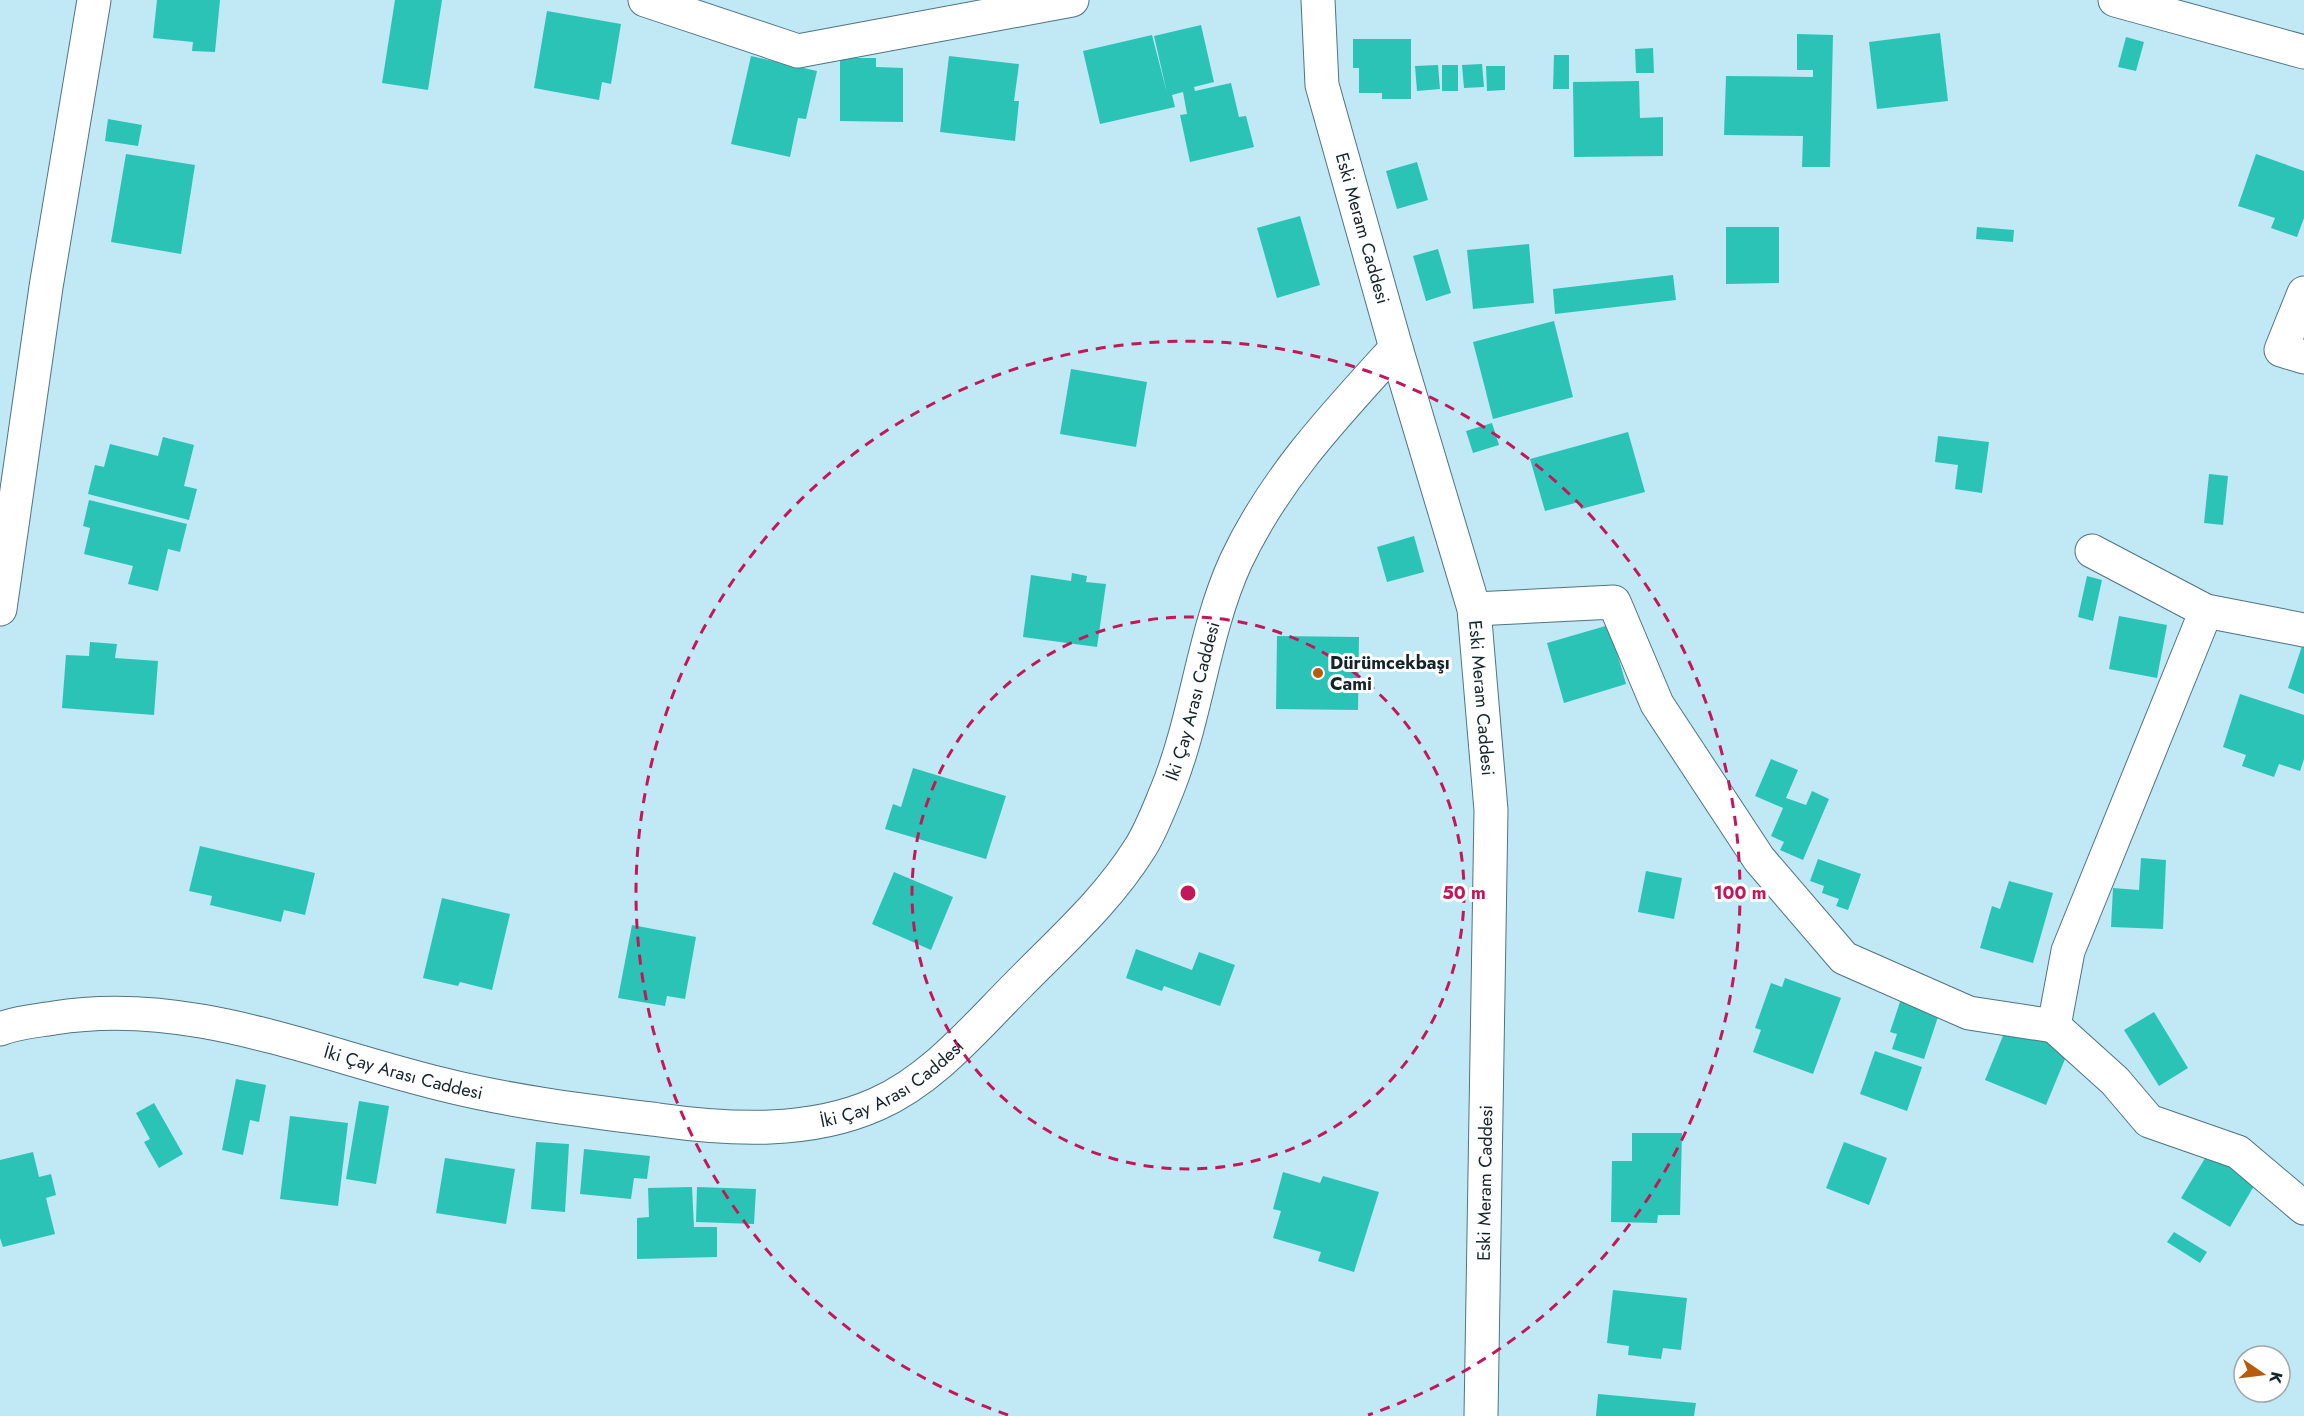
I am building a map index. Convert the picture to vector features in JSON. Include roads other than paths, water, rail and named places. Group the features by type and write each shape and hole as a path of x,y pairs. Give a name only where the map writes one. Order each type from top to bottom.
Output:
{"street":[{"path":"0,609 46,287 94,0"},
{"path":"645,0 798,51 1072,0"},
{"name":"Eski Meram Caddesi","path":"1318,0 1322,85 1396,348 1474,609 1491,810 1481,1416"},
{"path":"2115,0 2304,52"},
{"path":"2304,293 2281,350 2304,357"},
{"name":"İki Çay Arası Caddesi","path":"0,1029 78,1014 145,1012 220,1024 286,1040 446,1086 559,1106 736,1128 818,1122 878,1104 934,1069 1097,906 1141,846 1167,788 1189,728 1216,620 1235,564 1269,499 1312,440 1396,348"},
{"path":"2092,550 2206,611 2304,630"},
{"path":"1474,609 1614,602 1657,704 1759,859 1844,958 1969,1013 2054,1026 2115,1081 2149,1121 2238,1152 2304,1208"},
{"path":"2054,1026 2068,951 2206,611"}],"place":[{"name":"Dürümcekbaşı Cami","path":"1318,673"}]}
